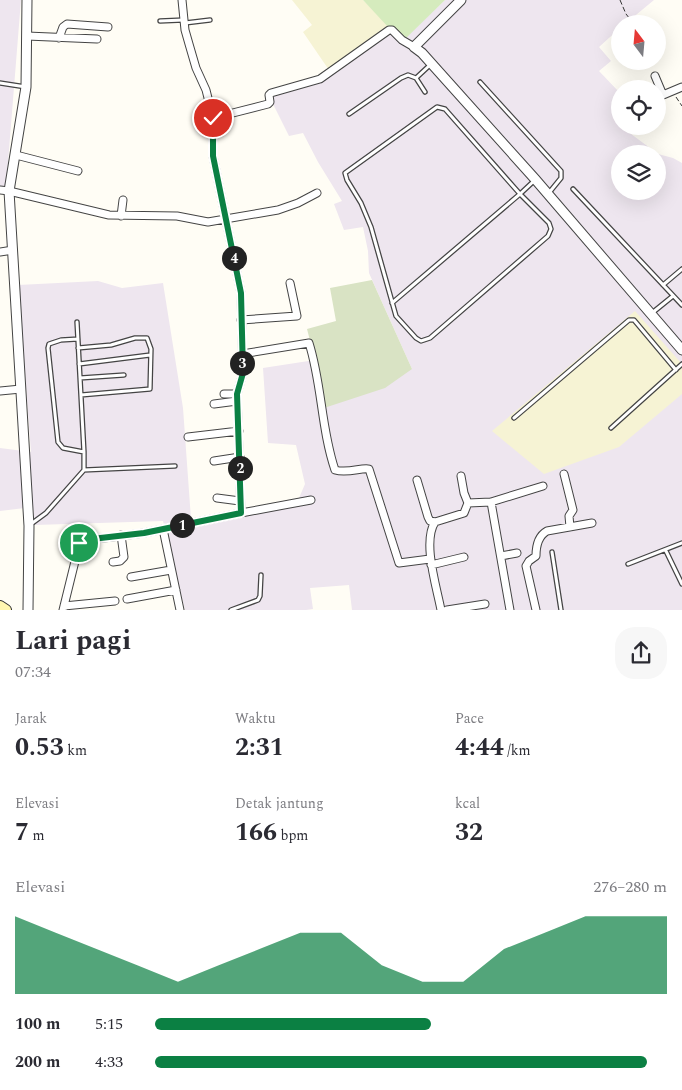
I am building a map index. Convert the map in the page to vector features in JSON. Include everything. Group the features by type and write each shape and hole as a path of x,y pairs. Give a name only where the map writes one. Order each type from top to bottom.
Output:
{"main road":[{"path":"0,606 6,610"}],"street":[{"path":"27,0 26,87 16,155 5,191 14,250 29,526 28,610"},
{"path":"182,0 189,44 196,68 206,90 213,118 213,156 241,293 243,373 237,398 241,513"},
{"path":"414,47 461,0"},
{"path":"59,38 63,26 68,24 108,27"},
{"path":"213,118 268,104 270,102 268,94 320,79 389,30 392,30 432,64 535,179 682,350"},
{"path":"27,36 97,39"},
{"path":"655,76 664,96 682,87"},
{"path":"16,155 78,171"},
{"path":"5,191 109,215 177,216 208,222 278,210 298,203 317,193"},
{"path":"122,216 123,200"},
{"path":"0,252 14,250"},
{"path":"241,320 296,316 290,282"},
{"path":"242,354 309,342 335,470 355,471 369,469 398,563 464,558"},
{"path":"0,391 21,389"},
{"path":"224,394 237,398"},
{"path":"214,404 237,398"},
{"path":"188,437 239,431"},
{"path":"214,461 240,457"},
{"path":"564,474 573,510 569,515 570,527"},
{"path":"417,480 428,517 430,521 435,522 464,513 468,503 461,476"},
{"path":"468,503 491,502 543,486"},
{"path":"217,498 240,501"},
{"path":"115,601 64,608 80,541 163,529 311,500"},
{"path":"491,502 510,610"},
{"path":"435,522 432,533 431,562 441,610"},
{"path":"536,610 527,563 536,556 537,544 545,532 592,523"},
{"path":"163,529 180,610"},
{"path":"113,562 120,561 124,557 121,535"},
{"path":"500,556 516,553"},
{"path":"131,578 171,570"},
{"path":"127,599 176,590"},
{"path":"447,610 485,604"}],"lane":[{"path":"160,21 210,20"},
{"path":"416,78 432,64"},
{"path":"348,114 405,76 411,75 416,78 425,92"},
{"path":"480,82 561,172 561,178 548,194"},
{"path":"0,83 26,87"},
{"path":"439,106 445,109 520,194 549,223 551,226 550,232 430,338 422,341 416,338 396,316 392,302 371,227 361,202 347,180 345,173 439,106"},
{"path":"392,302 520,194 535,179"},
{"path":"573,189 682,306"},
{"path":"663,285 682,269"},
{"path":"651,314 673,296"},
{"path":"514,418 629,320 634,320 676,370"},
{"path":"29,526 46,513 84,470 77,322"},
{"path":"78,348 111,345 144,337 147,338 150,344 150,389 81,395"},
{"path":"78,340 54,342 49,344 48,348 58,442 63,448 84,452"},
{"path":"79,364 150,355"},
{"path":"611,428 682,364"},
{"path":"80,378 124,375"},
{"path":"84,470 175,466"},
{"path":"628,564 666,551 682,543"},
{"path":"666,551 682,584"},
{"path":"552,552 561,610"},
{"path":"231,610 258,600 260,596 261,574"}],"path":[{"path":"620,0 627,15"},
{"path":"672,92 682,106"}],"shaded area":[{"path":"0,0 21,0 6,187 0,187"},
{"path":"292,0 363,0 392,29 331,73 303,32 312,25"},
{"path":"445,0 654,0 636,15 611,15 611,36 599,47 611,61 599,71 611,84 611,135 632,135 646,145 611,145 611,200 666,200 666,156 682,163 682,610 352,610 349,585 310,588 313,609 185,610 163,521 35,525 33,507 0,511 0,448 31,452 18,285 98,281 122,288 163,283 183,408 191,519 227,520 296,505 305,484 296,445 268,443 263,368 315,360 412,369 369,273 368,251 363,227 344,230 334,204 342,201 303,133 289,136 268,94 316,83 392,29 402,41"},
{"path":"635,311 682,364 682,394 619,447 544,474 492,431"}],"green space":[{"path":"363,0 445,0 402,42"},
{"path":"372,280 412,369 385,388 324,408 307,329 336,321 330,288"}],"route":[{"path":"79,543 83,540 144,533 241,513 237,394 243,373 242,305 213,156 213,118"}]}
